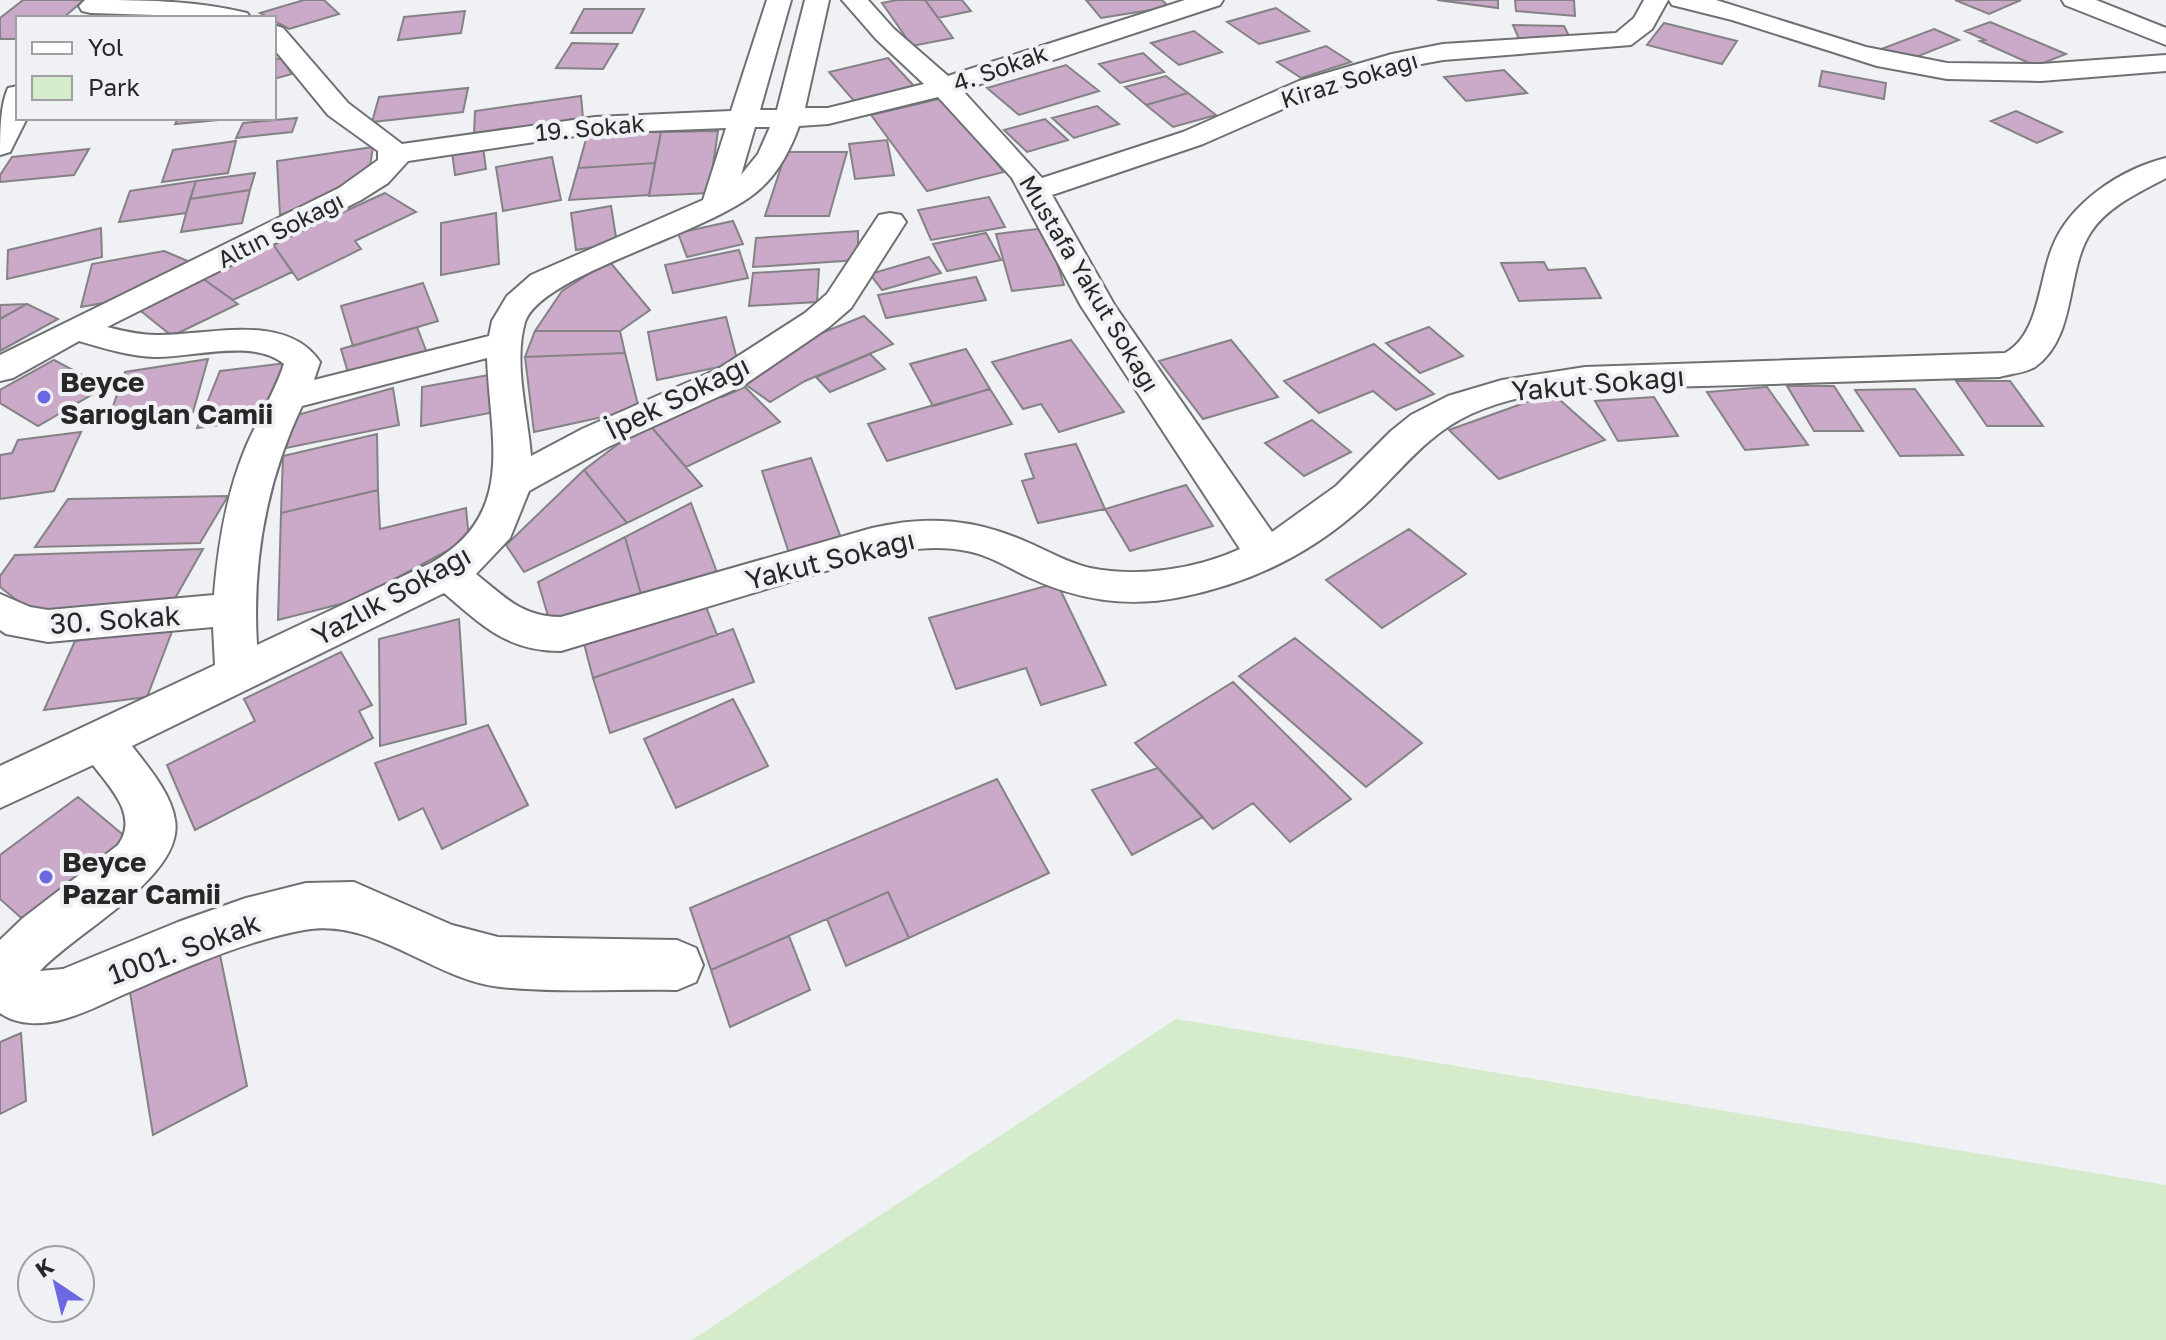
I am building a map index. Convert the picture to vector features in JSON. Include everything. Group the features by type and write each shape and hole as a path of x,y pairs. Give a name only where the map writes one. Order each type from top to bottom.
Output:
{"street":[{"path":"717,205 779,0"},
{"name":"Yazlık Sokağı","path":"0,788 391,601 470,558 503,514 511,484 513,457 504,343 511,313 525,294 555,277 717,205 749,184 763,168 786,120 817,0"},
{"name":"Mustafa Yakut Sokağı","path":"854,0 885,34 944,87 1001,145 1037,190 1098,306 1265,554"},
{"name":"4. Sokak","path":"786,120 866,108 944,87 1135,22 1211,0"},
{"name":"Kiraz Sokağı","path":"1037,190 1193,138 1309,87 1401,60 1443,52 1622,40 1636,33 1646,22 1656,0"},
{"path":"1681,0 1773,23 1886,60 1955,73 2038,72 2166,63"},
{"path":"2074,0 2166,37"},
{"path":"89,8 184,9 226,16"},
{"path":"276,35 338,109 388,145 395,154"},
{"path":"0,146 16,111"},
{"name":"19. Sokak","path":"395,154 595,125 786,120"},
{"name":"Altın Sokağı","path":"0,370 75,329 350,194 392,164 395,154"},
{"name":"Yakut Sokağı","path":"446,572 506,621 534,634 561,634 852,549 912,535 952,534 985,541 1075,580 1117,588 1153,587 1217,574 1265,554 1350,496 1423,424 1452,409 1496,393 1532,384 1585,378 1999,366 2021,360 2032,350 2049,314 2073,233 2120,192 2166,167"},
{"name":"İpek Sokağı","path":"511,484 595,438 731,377 817,320 839,301 890,222"},
{"path":"75,329 153,346 253,342 279,345 295,353 302,362 258,465 241,540 233,609 238,674"},
{"path":"289,398 504,343"},
{"name":"30. Sokak","path":"0,610 21,622 48,626 233,609"},
{"name":"1001. Sokak","path":"101,739 143,802 153,824 147,844 126,869 26,949 11,970 5,991 22,998 64,994 178,946 246,922 306,906 354,905 445,947 498,962 677,965"}],"green space":[{"path":"1176,1019 2166,1185 2166,1340 692,1340"}],"building":[{"path":"23,0 84,0 65,16 16,16 16,39 0,39 0,18"},
{"path":"304,0 324,0 339,14 289,29 276,22 276,16 260,13"},
{"path":"925,0 953,38 912,46 882,3"},
{"path":"925,0 962,0 971,11 938,18"},
{"path":"1086,0 1162,0 1169,7 1101,18"},
{"path":"1437,0 1498,0 1498,8"},
{"path":"1515,0 1574,0 1575,16 1516,11"},
{"path":"1955,0 2021,0 1989,14"},
{"path":"1276,8 1309,31 1259,44 1227,22"},
{"path":"584,9 644,9 632,33 571,33"},
{"path":"465,11 461,33 398,40 404,17"},
{"path":"1990,22 2066,54 2036,66 1965,31"},
{"path":"1664,23 1737,41 1722,64 1647,45"},
{"path":"1513,25 1564,26 1571,40 1519,39"},
{"path":"1934,29 1959,40 1906,61 1881,49"},
{"path":"1194,31 1222,52 1179,65 1151,43"},
{"path":"572,43 618,44 603,69 556,68"},
{"path":"1326,46 1351,62 1301,78 1277,62"},
{"path":"1143,53 1164,72 1120,83 1099,64"},
{"path":"281,58 292,74 276,78 276,59"},
{"path":"888,58 914,86 854,101 829,72"},
{"path":"1066,65 1099,91 1019,115 987,88"},
{"path":"1504,70 1527,93 1466,101 1444,77"},
{"path":"1822,71 1886,83 1884,99 1819,86"},
{"path":"1166,76 1188,93 1146,105 1125,87"},
{"path":"468,88 463,112 372,122 379,97"},
{"path":"1188,93 1216,115 1173,127 1146,105"},
{"path":"581,96 583,118 474,134 475,111"},
{"path":"943,98 1004,172 927,191 871,115"},
{"path":"1097,106 1119,124 1074,138 1052,118"},
{"path":"2016,111 2062,132 2037,143 1991,121"},
{"path":"297,118 292,132 236,138 243,123"},
{"path":"1045,119 1068,140 1027,152 1004,130"},
{"path":"177,120 219,120 175,124"},
{"path":"718,131 709,193 649,196 661,132"},
{"path":"588,132 661,132 655,163 578,168"},
{"path":"887,140 894,175 855,179 849,144"},
{"path":"236,141 228,173 162,182 173,150"},
{"path":"373,147 370,166 352,181 280,215 277,161"},
{"path":"483,147 486,169 455,175 452,152"},
{"path":"89,149 74,175 0,182 0,175 12,157"},
{"path":"786,152 847,152 829,216 765,216"},
{"path":"552,157 561,200 503,211 496,167"},
{"path":"655,163 649,195 569,200 578,168"},
{"path":"255,173 250,190 190,199 196,181"},
{"path":"196,181 186,213 119,222 130,191"},
{"path":"250,190 242,223 181,232 190,199"},
{"path":"385,193 416,212 355,241 361,249 298,280 273,244"},
{"path":"989,197 1005,227 931,240 918,210"},
{"path":"611,206 617,243 576,250 571,213"},
{"path":"496,213 499,264 441,275 441,223"},
{"path":"733,221 743,244 687,257 678,233"},
{"path":"101,228 102,257 7,279 8,250"},
{"path":"1046,228 1064,285 1012,291 996,234"},
{"path":"858,231 858,260 753,267 756,238"},
{"path":"986,233 1001,260 947,271 933,244"},
{"path":"273,244 292,272 233,300 202,278"},
{"path":"739,250 748,278 673,293 665,265"},
{"path":"164,251 195,264 126,299 81,307 92,264"},
{"path":"929,257 941,273 882,290 870,274"},
{"path":"609,261 650,310 620,331 535,331 562,291"},
{"path":"1544,262 1548,270 1585,268 1601,298 1519,301 1501,263"},
{"path":"819,269 817,302 749,306 753,273"},
{"path":"976,277 986,300 886,318 878,295"},
{"path":"202,278 238,304 172,336 137,308"},
{"path":"423,283 438,321 353,346 341,306"},
{"path":"27,304 0,319 0,305"},
{"path":"27,304 58,319 0,351 0,319"},
{"path":"864,316 893,344 805,381 770,402 739,380 777,351"},
{"path":"726,317 738,363 657,380 648,332"},
{"path":"417,327 427,353 349,376 341,349"},
{"path":"1429,327 1463,356 1420,373 1386,343"},
{"path":"535,331 620,331 625,353 525,357"},
{"path":"1071,340 1124,412 1059,432 1041,404 1023,409 992,362"},
{"path":"1231,340 1278,397 1203,419 1159,361"},
{"path":"1374,344 1434,394 1396,410 1373,391 1319,413 1284,381"},
{"path":"966,349 990,389 933,406 910,364"},
{"path":"625,353 639,409 534,432 525,357"},
{"path":"870,354 885,369 830,392 816,377"},
{"path":"208,359 193,412 106,426 125,372"},
{"name":"Beyce Sarıoğlan Camii","path":"54,360 105,387 38,426 0,403 0,390"},
{"path":"287,363 268,419 197,428 220,371"},
{"path":"489,375 490,413 421,426 422,387"},
{"path":"1956,381 2010,381 2043,426 1987,426"},
{"path":"1787,386 1834,386 1863,431 1814,431"},
{"path":"745,387 780,422 686,467 647,422 716,391 722,397"},
{"path":"1767,387 1808,445 1745,450 1707,392"},
{"path":"393,388 399,425 286,448 290,417"},
{"path":"990,389 1012,424 887,461 868,424"},
{"path":"1915,389 1963,455 1900,456 1855,390"},
{"path":"1552,393 1605,440 1499,479 1449,430"},
{"path":"1654,397 1678,436 1618,441 1595,401"},
{"path":"1312,420 1351,452 1304,476 1265,443"},
{"path":"647,422 702,486 627,523 584,470"},
{"path":"81,432 54,491 0,499 0,455 12,453 18,440"},
{"path":"377,434 378,490 281,513 283,456"},
{"path":"1076,444 1105,509 1038,523 1022,481 1034,478 1025,454"},
{"path":"811,458 841,538 789,553 762,471"},
{"path":"584,470 627,523 524,572 506,545"},
{"path":"1186,485 1213,526 1130,551 1105,509"},
{"path":"378,490 380,529 466,508 469,539 356,600 278,620 281,513"},
{"path":"228,496 200,543 35,547 68,499"},
{"path":"691,503 718,575 642,598 625,537"},
{"path":"1409,529 1466,574 1382,628 1326,580"},
{"path":"625,537 642,598 551,626 538,582"},
{"path":"203,549 169,609 32,612 0,587 0,576 15,555"},
{"path":"1057,583 1106,685 1041,705 1026,668 956,689 929,618"},
{"path":"703,599 717,635 593,678 583,640"},
{"path":"459,619 466,724 380,746 379,639"},
{"path":"173,629 147,697 44,710 75,641"},
{"path":"733,629 754,682 610,733 593,678"},
{"path":"1295,638 1422,743 1366,787 1239,676"},
{"path":"341,652 372,705 359,711 373,738 195,830 167,765 255,721 244,699"},
{"path":"1233,682 1351,799 1290,842 1253,803 1213,829 1135,743"},
{"path":"733,699 768,766 676,808 644,739"},
{"path":"488,725 528,805 442,849 423,808 399,820 375,763"},
{"path":"1158,768 1203,817 1132,855 1092,790"},
{"path":"997,779 1049,873 909,938 888,892 711,970 690,908"},
{"name":"Beyce Pazar Camii","path":"78,797 134,844 29,925 0,899 0,855"},
{"path":"888,892 909,938 846,966 827,919"},
{"path":"789,936 810,990 730,1027 711,970"},
{"path":"219,950 247,1086 153,1135 130,992"},
{"path":"21,1033 26,1101 0,1114 0,1042"}],"place":[{"name":"Beyce Sarıoğlan Camii","path":"44,397"},
{"name":"Beyce Pazar Camii","path":"46,877"}]}
